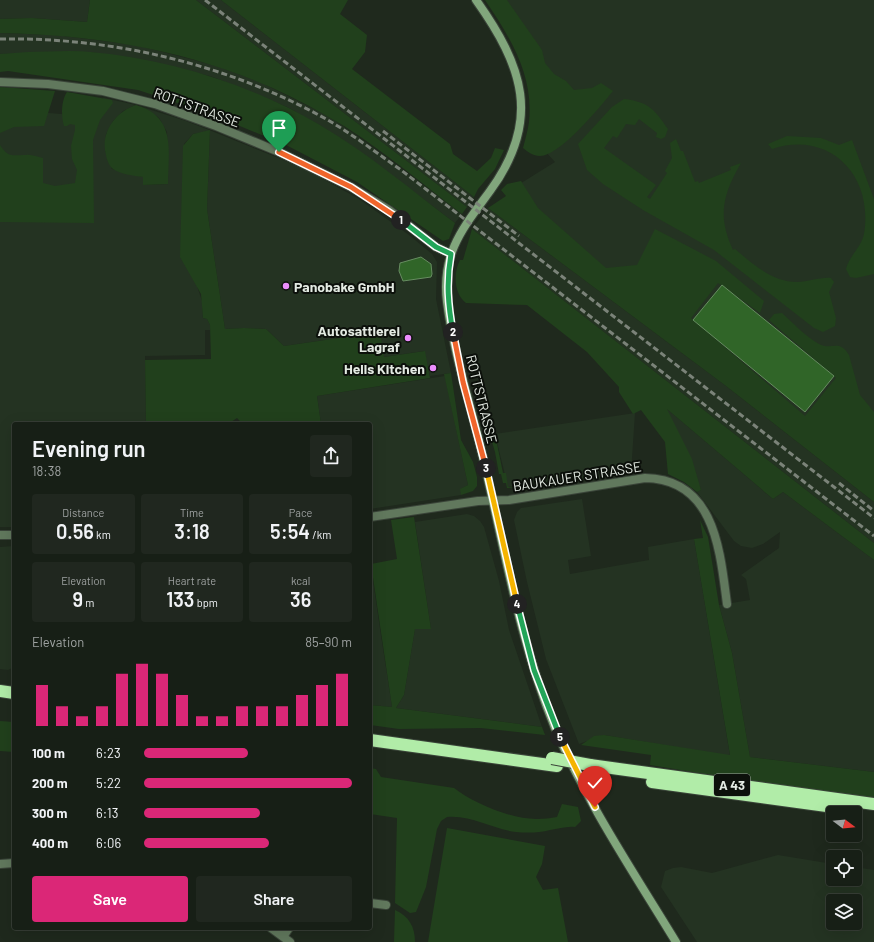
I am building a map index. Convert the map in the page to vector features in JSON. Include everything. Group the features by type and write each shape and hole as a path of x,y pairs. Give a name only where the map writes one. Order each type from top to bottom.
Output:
{"highway":[{"path":"0,684 12,685"},
{"path":"0,691 12,693"},
{"name":"A 43","path":"372,732 592,768 874,804"},
{"name":"A 43","path":"372,740 554,762"},
{"name":"A 43","path":"592,768 690,789 874,812"}],"street":[{"name":"ROTTSTRASSE","path":"476,0 500,36 513,63 521,98 520,122 508,161 492,188 462,229 451,254 446,284 463,382 494,501 526,640 555,728 595,807 676,942"},
{"name":"ROTTSTRASSE","path":"0,82 48,84 110,93 155,104 216,126 279,152 351,187 389,210 436,247 451,254"},
{"name":"BAUKAUER STRASSE","path":"372,517 478,501 494,501 645,478 656,478 676,484 695,499 712,526 718,547 727,604"},
{"path":"0,535 12,535"},
{"path":"0,864 12,863"},
{"path":"372,903 386,905"},
{"path":"274,930 287,939"}],"shaded area":[{"path":"0,0 90,0 87,22 32,18 0,19"},
{"path":"90,0 196,0 467,207 462,214 379,150 345,127 289,96 250,78 210,64 169,53 128,45 86,39 0,33 0,19 32,18 87,22"},
{"path":"196,0 221,0 474,197 467,207"},
{"path":"221,0 348,0 340,14 367,35 365,52 352,69 450,144 453,154 477,171 491,158 495,148 504,150 495,169 478,189 474,197"},
{"path":"485,0 507,0 542,50 545,63 554,74 566,81 574,90 592,88 601,83 613,91 579,130 558,148 548,154 540,156 535,155 523,148 529,125 530,105 524,72 511,42"},
{"path":"487,0 874,0 874,482 613,278 521,199 518,185 555,162 543,149 530,65"},
{"path":"0,33 56,35 136,45 217,66 260,82 328,116 359,137 462,214 455,223 352,146 321,126 287,107 213,77 175,67 91,52 0,54"},
{"path":"83,51 151,61 210,76 267,98 320,125 355,147 455,223 449,239 443,241 357,182 288,146 211,114 138,90 8,71 0,72 0,54"},
{"path":"0,87 55,91 44,126 14,127 0,133"},
{"path":"67,92 112,100 113,103 100,120 93,140 94,223 0,222 0,145 8,154 11,155 30,155 43,158 43,183 55,186 75,183 77,170 72,159 71,146 75,125 70,124 64,126 62,118 62,109"},
{"path":"104,98 136,105 123,111 113,121 106,134 105,150 112,169 143,177 143,185 168,184 167,132 159,118 145,108 186,121 276,157 310,172 359,199 409,235 432,254 437,262 436,299 451,373 430,376 424,351 383,357 379,332 284,346 266,329 225,329 207,209 210,131 193,134 184,144 197,286 202,301 203,318 207,319 210,325 210,330 205,330 205,355 145,356 146,422 12,422 12,527 0,527 0,115 49,113 73,115"},
{"path":"624,99 639,102 650,108 659,116 668,129 665,137 661,139 656,137 657,133 639,119 635,125 626,124 617,138 613,136 604,148 656,185 647,197 650,199 667,173 665,171 672,158 670,143 676,139 681,151 683,151 695,182 698,181 699,183 731,170 730,167 741,163 730,185 724,205 725,226 733,250 735,249 763,271 779,279 797,282 831,278 834,282 829,292 836,318 835,326 823,332 814,328 714,250 643,210 603,184 587,170 578,144 612,107"},
{"path":"136,105 149,110 158,118 164,127 169,148 168,184 143,185 143,177 116,171 109,165 105,147 107,131 116,118 128,108"},
{"path":"210,130 207,209 225,329 266,329 284,346 380,332 384,357 425,351 430,378 317,396 321,422 241,422 237,418 231,422 146,422 145,360 211,359 210,325 207,319 203,318 201,294 180,257 183,146 193,134"},
{"path":"787,136 821,138 839,145 852,140 874,199 874,274 856,278 850,277 846,269 864,234 865,213 862,193 854,176 843,162 829,152 812,146 793,145 772,149 768,144"},
{"path":"521,181 538,208 606,268 637,265 655,229 716,261 764,301 760,313 718,283 691,318 805,416 836,378 769,320 774,314 782,313 804,334 819,344 823,346 842,347 849,355 860,395 874,412 874,502 726,386 488,208 506,196 501,190 507,184"},
{"path":"488,208 726,386 874,502 874,543 472,229"},
{"path":"472,229 874,543 874,560 783,492 773,499 667,409 692,459 701,490 697,492 684,482 668,474 665,442 641,410 633,414 619,392 619,387 587,352 527,305 466,303 462,299 457,289 456,271 460,260 463,260"},
{"path":"421,257 431,264 431,277 403,281 399,271 400,263"},
{"path":"722,285 834,376 805,412 693,320"},
{"path":"451,373 461,440 473,462 477,477 477,486 473,491 461,495 460,489 468,485 444,374"},
{"path":"445,376 468,485 461,489 461,495 372,509 372,422 321,422 317,396"},
{"path":"666,408 773,499 783,492 874,560 874,772 750,757 732,653 719,605 750,600 746,579 741,575 779,548 780,532 763,544 752,548 741,546 734,541 697,492 701,490"},
{"path":"635,413 631,473 531,487 530,484 508,487 495,434"},
{"path":"495,434 503,473 506,473 508,487 518,487 507,488 506,483 503,483 501,474 499,474 490,435"},
{"path":"582,499 591,556 568,560 570,574 649,560 648,547 694,539 730,756 604,735 579,744 546,659 527,582 514,520 517,512 521,508"},
{"path":"467,514 474,516 484,527 499,581 509,630 542,727 396,708 404,695 415,629 431,629 415,522"},
{"path":"414,517 431,629 415,629 404,695 396,708 542,727 545,735 481,728 399,729 372,725 372,705 392,707 372,571 372,564 397,559 391,520"},
{"path":"700,520 708,537 719,605 732,653 750,757 874,772 874,798 748,781 650,765 651,755 581,745 594,736 604,735 730,755 694,539 703,538"},
{"path":"12,546 12,668 8,670 0,669 0,547"},
{"path":"372,573 380,629 392,707 372,705"},
{"path":"0,721 12,722 12,752 0,751"},
{"path":"372,768 376,769 381,777 454,788 482,805 517,817 528,819 545,819 557,817 562,804 578,807 581,821 575,827 524,833 498,828 465,818 447,817 441,821 437,829 426,887 416,912 410,913 395,903 397,818 372,814"},
{"path":"447,828 545,846 542,864 536,877 543,890 558,888 568,942 428,942"},
{"path":"778,855 826,863 826,886 862,886 862,868 874,870 874,942 697,942 661,887 665,871 681,867 712,873"},
{"path":"395,910 404,915 410,923 414,932 415,942 394,942"}],"railway":[{"path":"205,0 874,518"},
{"path":"0,39 85,43 127,49 168,58 209,69 249,83 326,119 355,137 401,170 874,536"},
{"path":"383,131 519,236"},
{"path":"839,483 874,511"}],"place":[{"name":"Panobake GmbH","path":"286,286"},
{"name":"Autosattlerei Lagraf","path":"408,338"},
{"name":"Hells Kitchen","path":"433,368"}],"route":[{"path":"279,152 351,187 389,210 436,247 451,254 446,284 447,301 463,382 478,434 524,634 534,670 555,728 595,807"}]}
